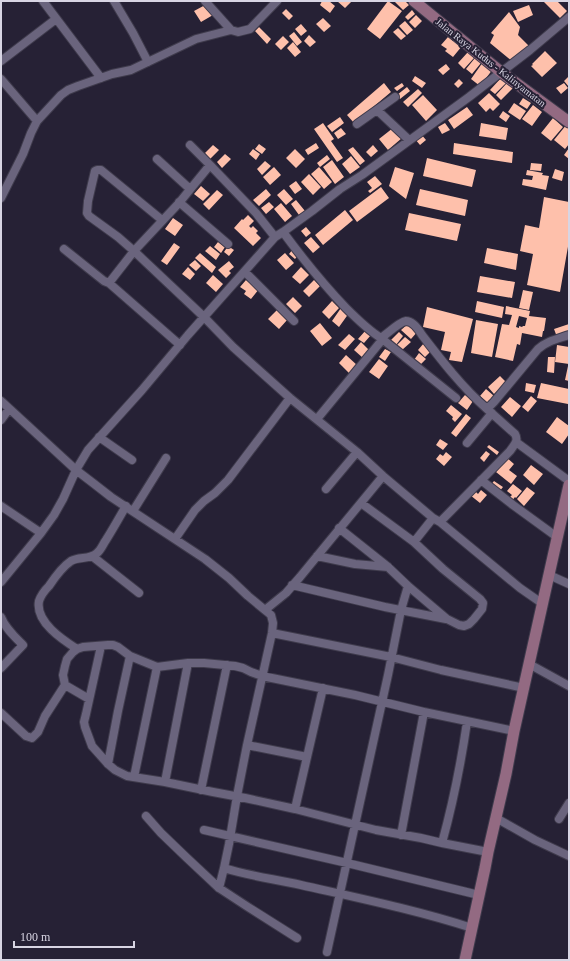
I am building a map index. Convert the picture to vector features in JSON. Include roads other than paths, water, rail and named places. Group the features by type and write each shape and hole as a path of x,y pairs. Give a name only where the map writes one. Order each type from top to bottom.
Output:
{"street":[{"path":"43,1 101,78"},
{"path":"114,1 133,32 148,62"},
{"path":"206,1 231,30"},
{"path":"1,198 23,154 37,121 61,95 68,90 112,74 132,70 196,39 231,30 238,32 250,29 277,1"},
{"name":"Jalan Raya Kudus - Kalinyamatan","path":"414,1 501,72 569,122"},
{"path":"1,582 54,515 76,470 88,450 275,237 470,97 569,17"},
{"path":"1,61 56,19"},
{"path":"1,79 37,121"},
{"path":"357,124 395,98"},
{"path":"377,110 409,140"},
{"path":"190,144 256,212 275,237"},
{"path":"157,159 190,189"},
{"path":"109,283 134,251 179,202 210,165"},
{"path":"162,220 101,170 95,171 88,201 88,214 134,251 204,317 233,347 290,398 357,452 382,476 436,520 514,583 543,604"},
{"path":"179,202 228,244"},
{"path":"283,232 336,297 371,332 382,339 456,398"},
{"path":"64,249 104,281 109,283 180,345"},
{"path":"245,272 294,321"},
{"path":"317,419 382,339 406,321 412,323 420,332 467,390 515,434 517,438 516,442 510,451 414,542"},
{"path":"467,443 494,402 538,349 544,344 569,335"},
{"path":"175,539 195,510 228,480 290,398"},
{"path":"1,401 76,470 111,497 217,568 270,615 273,623 272,632 247,745 220,888"},
{"path":"1,420 9,409"},
{"path":"99,437 132,460"},
{"path":"516,442 569,481"},
{"path":"326,489 357,452"},
{"path":"77,649 60,638 44,620 40,611 39,601 56,575 68,563 72,560 92,556 97,553 166,458"},
{"path":"266,610 286,593 382,476"},
{"path":"481,480 557,537"},
{"path":"465,960 569,485"},
{"path":"339,528 447,619 459,626 464,626 469,624 474,619 484,604 480,599 443,569 414,542 361,503"},
{"path":"1,506 41,533"},
{"path":"92,556 139,593"},
{"path":"317,556 355,564 388,568"},
{"path":"549,574 569,584"},
{"path":"292,586 447,619"},
{"path":"327,952 401,610 408,586"},
{"path":"1,617 23,645 1,668"},
{"path":"272,632 391,657 441,670 524,688"},
{"path":"1,713 26,736 32,738 38,732 45,716 65,685 63,675 67,659 77,649 83,647 113,645 122,649 130,656 156,667 188,663 227,665 243,668 262,676 322,688 467,722 514,731"},
{"path":"101,646 84,722 92,746 108,764 122,774 237,796 295,809 355,826 488,852"},
{"path":"108,764 130,656"},
{"path":"164,782 188,663"},
{"path":"529,664 569,686"},
{"path":"201,790 227,665"},
{"path":"134,777 156,667"},
{"path":"65,685 89,699"},
{"path":"295,809 322,688"},
{"path":"401,834 424,712"},
{"path":"442,844 454,794 467,722"},
{"path":"247,745 307,757"},
{"path":"559,819 569,803"},
{"path":"146,816 161,833 220,888 248,908 297,938"},
{"path":"496,818 535,840 569,856"},
{"path":"204,830 479,895"},
{"path":"224,868 421,913 472,928"}]}
